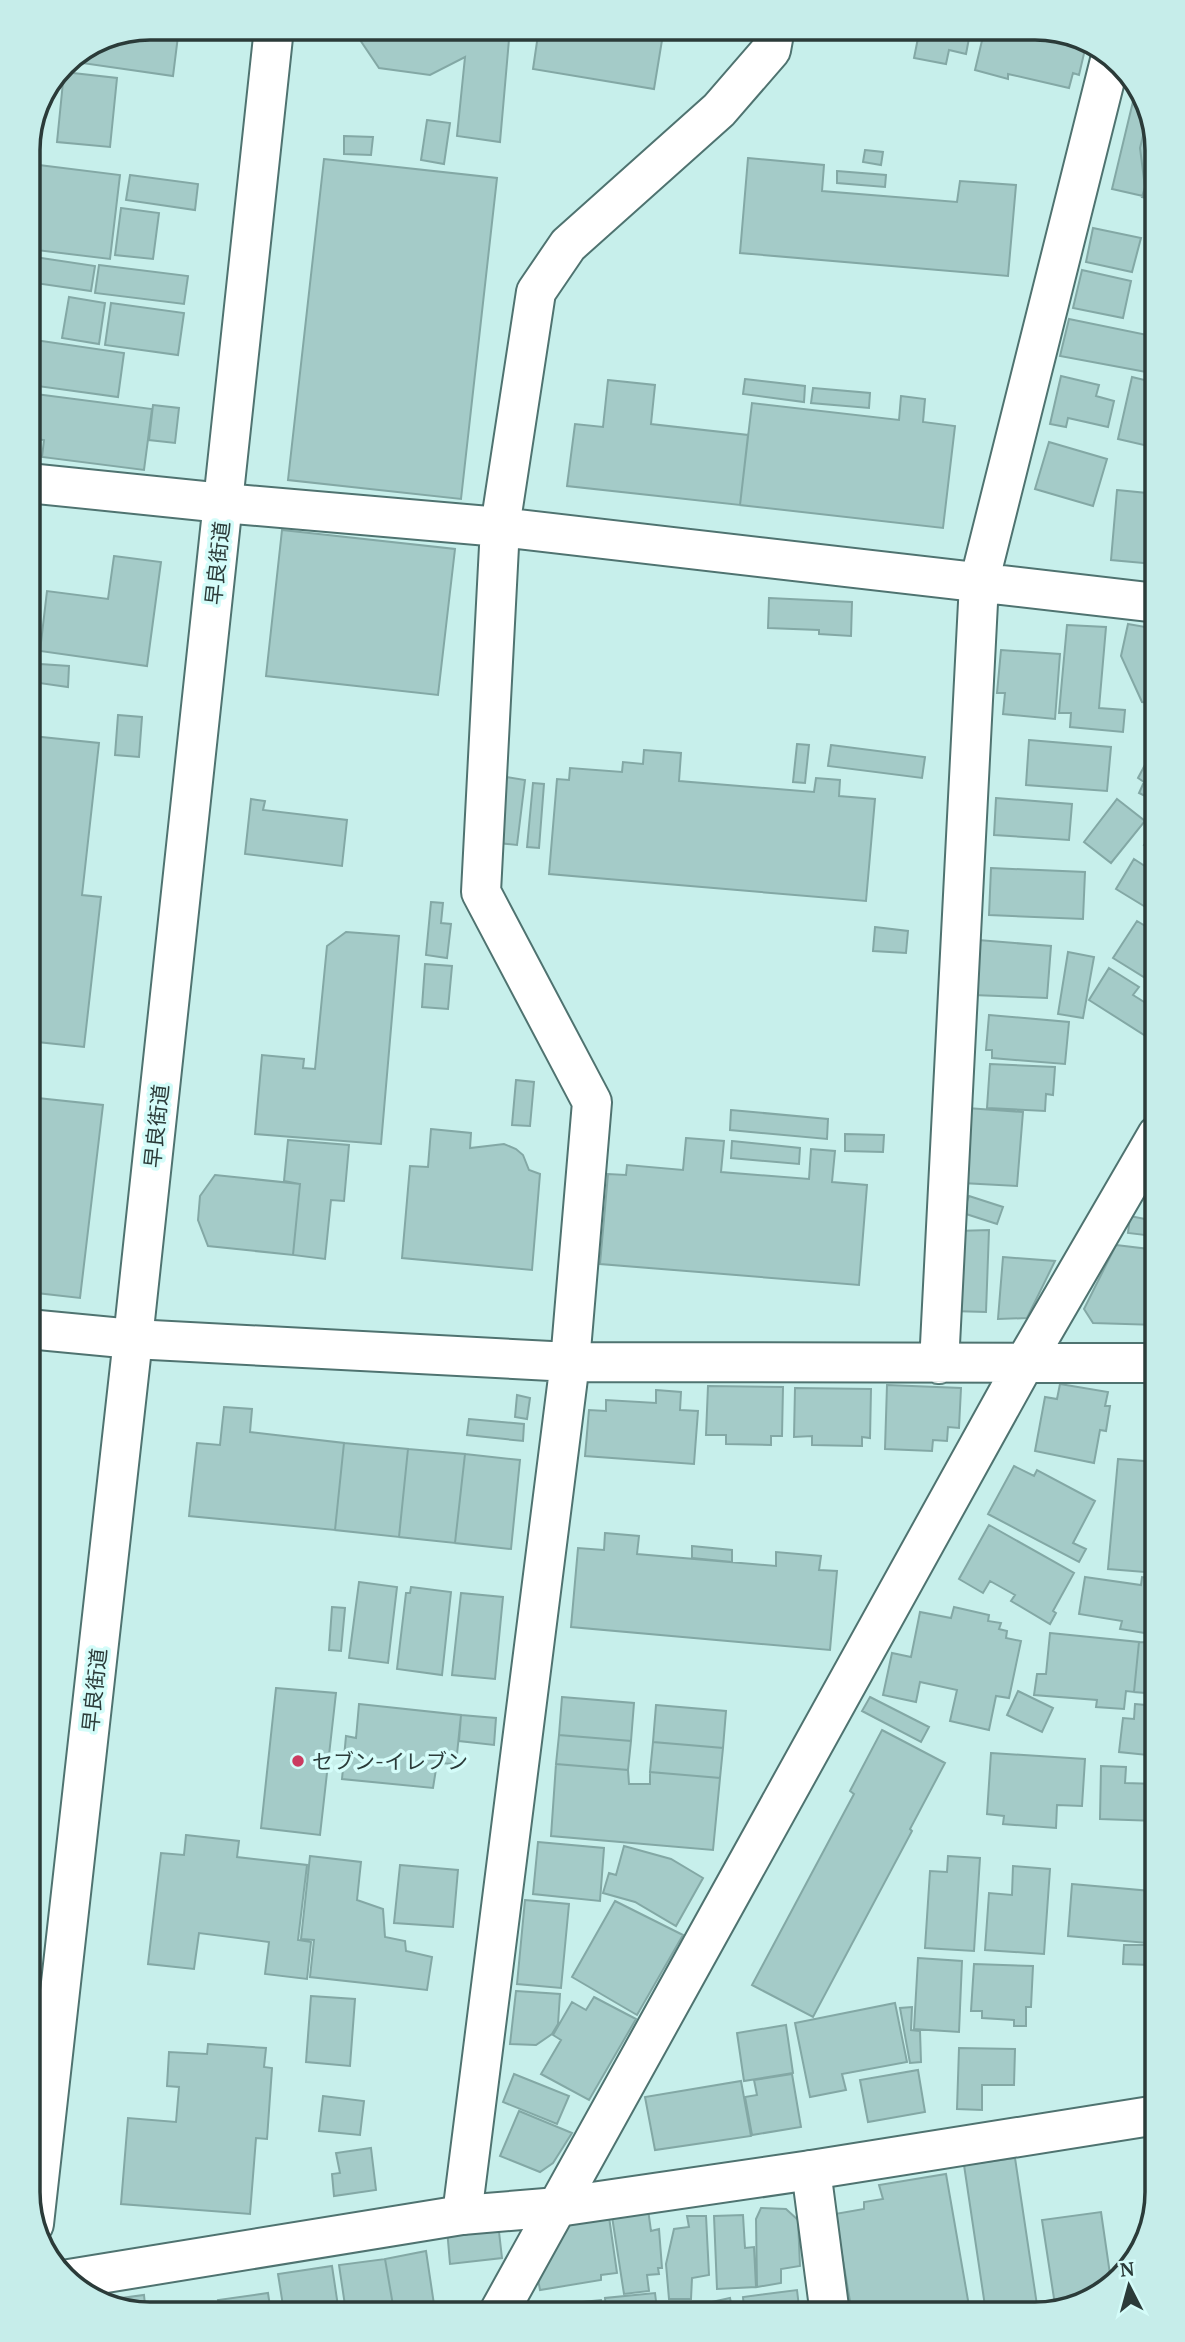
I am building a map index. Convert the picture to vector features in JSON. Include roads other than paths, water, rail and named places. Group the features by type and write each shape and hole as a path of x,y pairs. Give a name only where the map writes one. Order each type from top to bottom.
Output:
{"street":[{"name":"早良街道","path":"40,2170 133,1339 273,40"},
{"path":"463,2215 570,1362 592,1102 481,892 500,527 536,292 568,244 719,110 771,50 773,40"},
{"path":"939,1364 979,583 1108,69"},
{"path":"40,484 500,527 1145,602"},
{"path":"505,2302 1024,1364 1145,1156"},
{"path":"40,1330 133,1339 570,1362 1145,1363"},
{"path":"81,2277 463,2215 558,2207 1145,2117"},
{"path":"811,2170 828,2302"}],"place":[{"name":"セブン-イレブン","path":"298,1761"}]}
